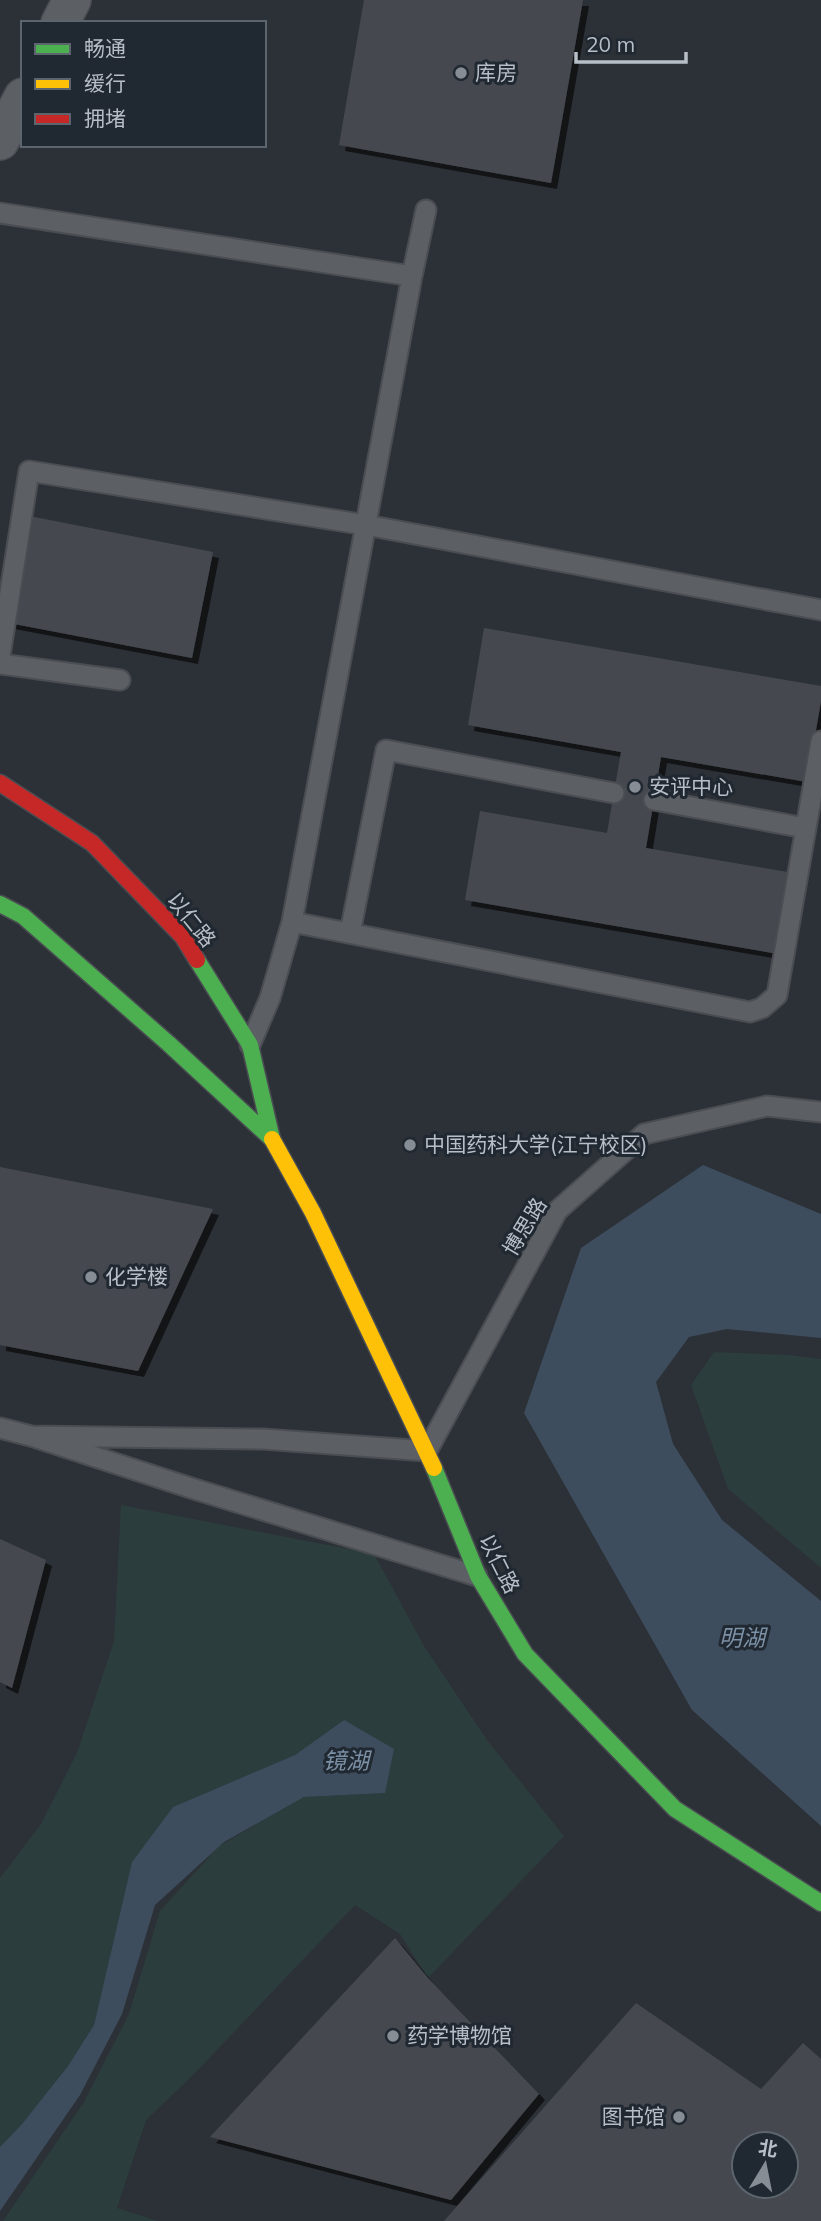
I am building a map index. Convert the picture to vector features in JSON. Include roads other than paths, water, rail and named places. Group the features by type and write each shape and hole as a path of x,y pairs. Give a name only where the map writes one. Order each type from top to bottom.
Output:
{"street":[{"path":"62,21 72,0"},
{"path":"0,141 21,101"},
{"name":"以仁路","path":"0,783 92,843 183,937 250,1045 272,1139 313,1213 427,1451 478,1576 525,1654 675,1809 821,1903"},
{"name":"以仁路","path":"0,904 23,916 272,1139"}],"lane":[{"path":"250,1045 270,998 292,922 426,210"},
{"path":"0,213 412,275"},
{"path":"0,656 29,471 366,525 821,610"},
{"path":"0,664 120,680"},
{"path":"292,922 750,1012 762,1008 777,995 821,741"},
{"path":"350,933 386,750 614,793"},
{"path":"654,800 806,828"},
{"name":"博思路","path":"427,1451 557,1211 645,1133 767,1106 821,1112"},
{"path":"0,1428 478,1576"},
{"path":"31,1436 263,1439 427,1451"}],"water":[{"name":"明湖","path":"703,1165 821,1214 821,1338 727,1329 689,1337 656,1382 673,1444 722,1520 821,1601 821,1826 692,1710 524,1413 581,1248"},
{"name":"镜湖","path":"344,1720 394,1749 385,1793 304,1797 224,1842 155,1905 122,2014 80,2095 0,2211 0,2147 68,2066 94,2025 132,1862 173,1807 295,1755"}],"place":[{"name":"库房","path":"461,73"},
{"name":"安评中心","path":"635,787"},
{"name":"中国药科大学(江宁校区)","path":"410,1145"},
{"name":"化学楼","path":"91,1277"},
{"name":"药学博物馆","path":"393,2036"},
{"name":"图书馆","path":"679,2117"}]}
